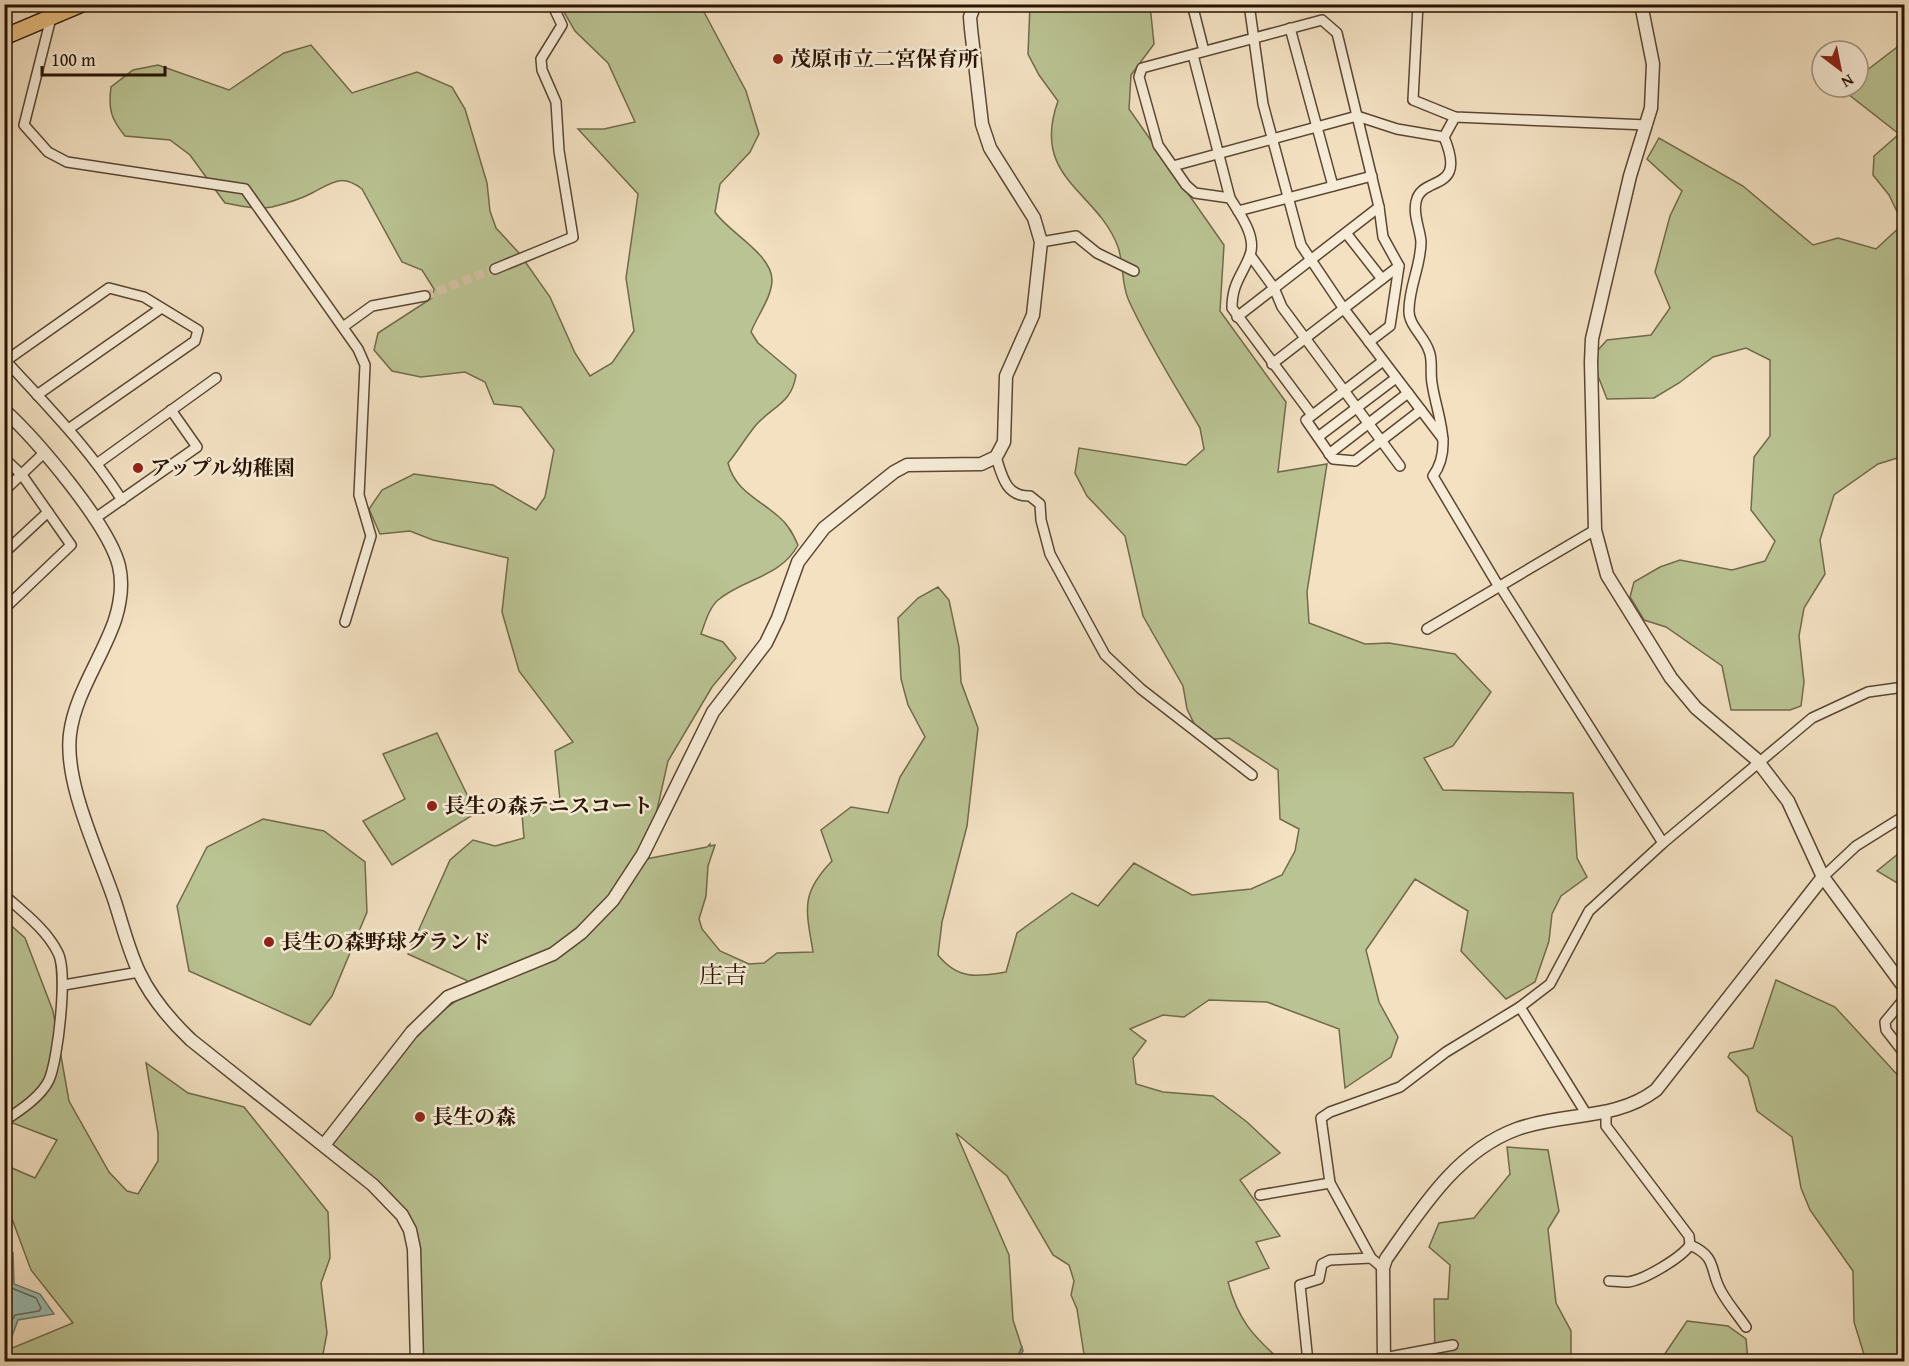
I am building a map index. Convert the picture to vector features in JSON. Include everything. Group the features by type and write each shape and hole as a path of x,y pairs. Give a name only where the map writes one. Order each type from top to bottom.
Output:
{"main road":[{"path":"4,37 82,4"}],"street":[{"path":"495,269 573,237 559,151 556,102 542,70 541,59 562,25 552,4"},
{"path":"324,1145 412,1032 448,998 553,954 581,933 613,900 643,854 713,712 766,643 778,618 798,562 824,528 894,472 907,465 940,462 966,466 981,464 996,457 1004,442 1006,376 1029,326 1035,306 1041,242 1034,218 990,148 982,124 970,17 975,4"},
{"path":"1192,4 1204,51"},
{"path":"1249,4 1272,139 1301,245 1344,309 1443,439"},
{"path":"1418,4 1413,100 1455,117 1647,125"},
{"path":"1641,4 1653,63 1654,85 1647,125 1629,176 1592,339 1594,530 1607,575 1671,678 1696,708 1759,763 1788,801 1823,877 1905,987"},
{"path":"51,18 24,125 48,152 67,162 245,189 358,349 365,365 359,495 371,536 345,622"},
{"path":"1230,198 1195,193 1158,145 1138,77 1142,68 1322,20 1337,33 1379,207 1383,237 1399,266 1390,326 1369,342"},
{"path":"1290,28 1334,186"},
{"path":"1193,54 1230,198 1250,238 1250,255 1232,292 1232,308 1312,415"},
{"path":"1173,166 1357,116 1397,129 1444,137"},
{"path":"1455,117 1444,137 1452,159 1449,172 1443,180 1422,191 1416,200 1415,222 1421,239 1408,310 1430,351 1431,382 1442,420 1443,439 1438,469 1433,476 1500,587 1663,843"},
{"path":"1238,211 1372,176"},
{"path":"1237,317 1379,207"},
{"path":"1346,233 1382,279"},
{"path":"1041,242 1076,236 1097,253 1134,272"},
{"path":"1250,255 1274,288 1282,307 1400,466"},
{"path":"1272,364 1399,266"},
{"path":"69,428 195,341 198,330 160,309 144,297 109,288 5,362 69,428 98,463 122,500"},
{"path":"343,327 372,306 425,296"},
{"path":"37,395 160,309"},
{"path":"1383,361 1306,420 1329,454 1333,459 1355,460 1420,410"},
{"path":"98,463 216,378"},
{"path":"1318,437 1396,378"},
{"path":"1329,454 1408,393"},
{"path":"4,410 45,452 94,519 110,544 119,568 119,602 111,630 74,714 70,734 70,758 77,791 139,972 170,1018 191,1040 390,1200 410,1230 414,1249 417,1362"},
{"path":"94,519 197,447 171,410"},
{"path":"4,492 45,452"},
{"path":"996,457 1008,489 1019,496 1030,496 1040,504 1041,520 1050,554 1068,591 1105,655 1141,689 1252,775"},
{"path":"4,458 22,475 71,545 4,609"},
{"path":"4,553 48,512"},
{"path":"1427,629 1594,530"},
{"path":"1383,1268 1371,1258 1330,1183 1321,1118 1330,1112 1400,1087 1446,1052 1520,1007 1550,984 1589,911 1663,843 1812,718 1868,693 1905,687"},
{"path":"1453,1345 1384,1360 1383,1268 1386,1259 1433,1192 1449,1175 1480,1151 1517,1129 1587,1115 1606,1114 1646,1098 1669,1077 1823,877 1856,846 1905,816"},
{"path":"4,895 44,933 59,953 64,985 58,1039 48,1081 34,1098 4,1121"},
{"path":"64,985 139,972"},
{"path":"1905,999 1885,1022 1886,1030 1905,1053"},
{"path":"1520,1007 1587,1115"},
{"path":"1606,1114 1606,1126 1689,1236 1690,1245 1684,1253 1640,1278 1629,1282 1609,1281"},
{"path":"1260,1195 1330,1183"},
{"path":"1690,1245 1700,1249 1711,1260 1719,1289 1746,1327"},
{"path":"1308,1362 1300,1285 1319,1279 1322,1264 1330,1260 1371,1258"}],"green space":[{"path":"560,5 684,5 704,12 746,91 759,134 750,152 720,184 715,212 757,252 770,270 772,280 770,293 751,332 758,343 796,375 786,398 756,425 728,463 736,481 782,520 798,545 782,564 728,593 715,603 710,611 701,634 723,642 736,658 712,687 668,761 646,859 707,847 710,844 710,846 715,845 708,866 706,896 699,919 702,929 720,951 749,964 764,963 777,953 813,952 807,913 810,893 832,861 821,830 851,807 888,813 900,777 925,737 908,705 901,679 898,618 918,598 938,587 949,600 959,647 961,682 978,728 967,826 942,922 938,955 953,969 969,975 1006,972 1017,933 1072,893 1098,906 1134,863 1192,895 1251,889 1282,875 1295,851 1299,829 1280,819 1278,770 1229,738 1202,740 1187,709 1183,686 1143,616 1125,536 1087,496 1075,473 1079,448 1186,465 1204,449 1200,428 1154,350 1129,301 1120,254 1109,228 1059,167 1053,149 1052,127 1058,101 1039,75 1028,54 1030,5 1150,5 1154,44 1131,75 1129,109 1224,245 1220,311 1286,402 1278,472 1327,464 1307,592 1309,623 1365,644 1389,643 1455,654 1491,692 1453,746 1424,758 1443,790 1573,793 1577,858 1587,877 1561,896 1552,914 1549,941 1535,982 1506,999 1461,951 1468,911 1415,879 1366,950 1379,1002 1398,1037 1391,1057 1345,1088 1339,1029 1267,1002 1209,1000 1184,1017 1163,1015 1130,1029 1146,1041 1133,1058 1136,1084 1163,1092 1213,1096 1247,1122 1280,1153 1240,1180 1280,1236 1256,1242 1269,1268 1228,1282 1237,1307 1248,1326 1281,1361 1085,1361 1077,1309 1071,1295 1074,1281 1069,1265 1053,1255 1007,1176 956,1133 1009,1255 1013,1320 1023,1351 1017,1361 422,1361 414,1235 330,1143 378,1079 414,1037 453,1003 475,990 466,980 408,954 450,860 473,840 495,846 524,838 522,814 560,800 555,751 573,742 519,671 502,612 508,558 433,540 410,531 380,534 369,509 382,490 414,474 493,485 536,510 545,497 554,450 521,407 494,404 485,382 465,372 421,377 392,371 374,350 378,333 432,298 434,289 422,270 402,262 362,189 348,181 337,181 298,199 272,207 254,208 225,203 190,155 170,140 125,136 116,124 110,108 110,95 111,87 133,70 158,65 229,90 284,53 311,45 352,93 417,72 452,87 465,109 487,183 490,211 496,228 519,253 550,297 575,353 590,376 612,363 634,331 626,278 638,194 578,129 604,129 635,122 608,63 575,31"},
{"path":"1900,45 1904,48 1904,456 1878,464 1834,495 1820,540 1825,574 1804,608 1799,636 1804,682 1801,706 1790,710 1731,710 1722,666 1666,627 1644,620 1630,597 1634,582 1660,567 1680,560 1732,570 1765,561 1775,541 1751,510 1754,457 1770,436 1770,360 1746,348 1713,357 1679,383 1654,398 1607,399 1591,358 1607,340 1651,335 1670,308 1655,272 1670,216 1682,191 1647,159 1659,138 1743,186 1813,245 1838,238 1876,249 1903,224 1889,195 1873,175 1874,156 1899,134 1854,99 1870,99 1870,68"},
{"name":"長生の森テニスコート","path":"437,733 476,813 392,865 363,821 405,799 383,754"},
{"name":"長生の森野球グランド","path":"263,819 324,831 365,862 367,912 332,996 310,1025 189,971 177,906 207,847"},
{"path":"1904,849 1904,887 1877,871"},
{"path":"5,920 25,938 53,1011 69,1101 109,1172 127,1191 138,1194 158,1161 158,1133 146,1063 188,1093 244,1107 328,1212 330,1258 321,1283 327,1333 323,1354 316,1362 5,1361 5,1351 73,1323 31,1270 5,1200 5,1165 35,1178 57,1140 5,1120"},
{"path":"1776,980 1835,1007 1904,1082 1904,1361 1866,1361 1854,1322 1853,1271 1810,1210 1801,1188 1792,1137 1757,1111 1748,1077 1728,1057 1730,1053 1753,1048"},
{"path":"1507,1147 1548,1150 1559,1211 1548,1229 1556,1303 1571,1331 1571,1361 1435,1361 1434,1299 1448,1299 1450,1265 1429,1247 1439,1223 1474,1218 1510,1174"},
{"path":"1687,1321 1728,1326 1746,1339 1748,1361 1660,1361"}],"water":[{"path":"4,1246 13,1253 14,1284 40,1294 54,1314 18,1320 11,1339 5,1338"}],"waterway":[{"path":"1015,1362 1022,1347"}],"tunnel":[{"path":"425,296 495,269"}],"place":[{"name":"茂原市立二宮保育所","path":"778,59"},
{"name":"アップル幼稚園","path":"138,468"},
{"name":"長生の森テニスコート","path":"432,806"},
{"name":"長生の森野球グランド","path":"269,942"},
{"name":"長生の森","path":"420,1117"}],"district":[{"name":"庄吉","path":"723,975"}]}
